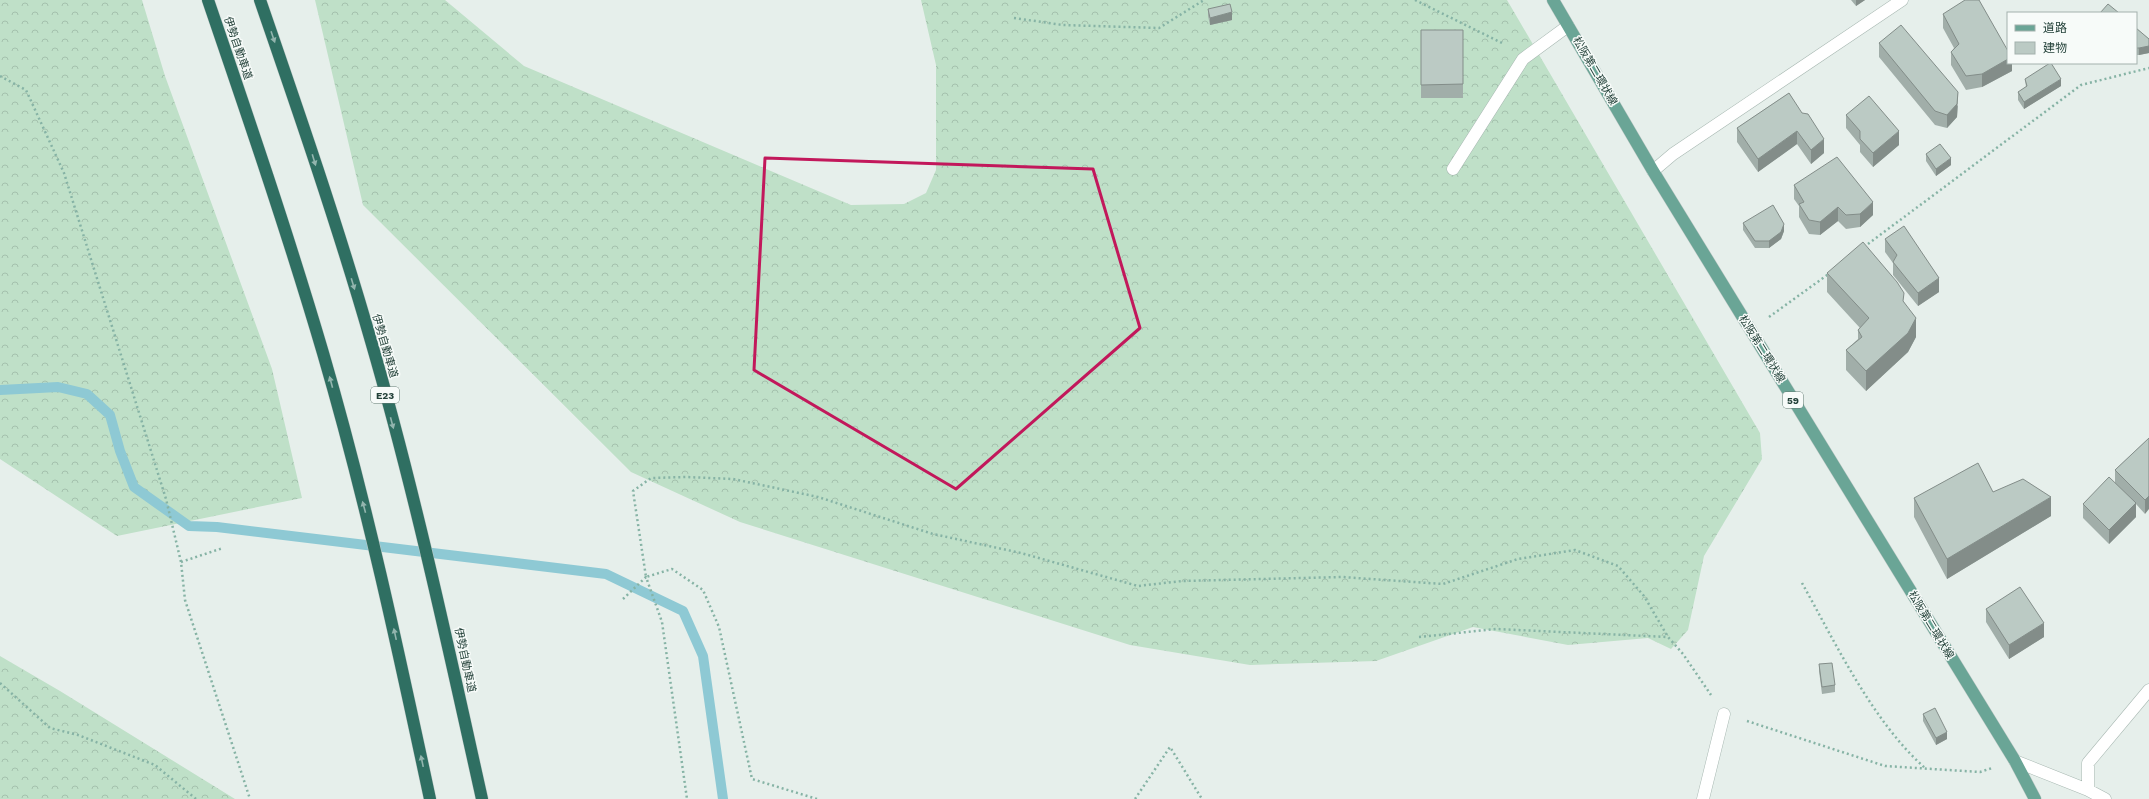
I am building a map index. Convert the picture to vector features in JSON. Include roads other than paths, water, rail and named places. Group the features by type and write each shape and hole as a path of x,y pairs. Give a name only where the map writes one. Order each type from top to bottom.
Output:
{"highway":[{"name":"伊勢自動車道","path":"208,0 256,140 323,354 390,607 430,799"},
{"name":"伊勢自動車道","path":"260,0 301,116 371,341 438,598 482,799"}],"main road":[{"name":"松阪第二環状線","path":"1553,0 1653,171 2015,761 2035,799"}],"street":[{"path":"1653,171 1673,154 1902,0"},
{"path":"1453,169 1523,59 1568,26"},
{"path":"2088,790 2088,763 2149,690"},
{"path":"1703,799 1724,714"},
{"path":"2015,761 2088,790 2105,799"}],"waterway":[{"path":"0,390 58,387 87,394 110,415 120,451 134,487 189,526 217,527 606,574 683,611 703,656 723,799"}]}
